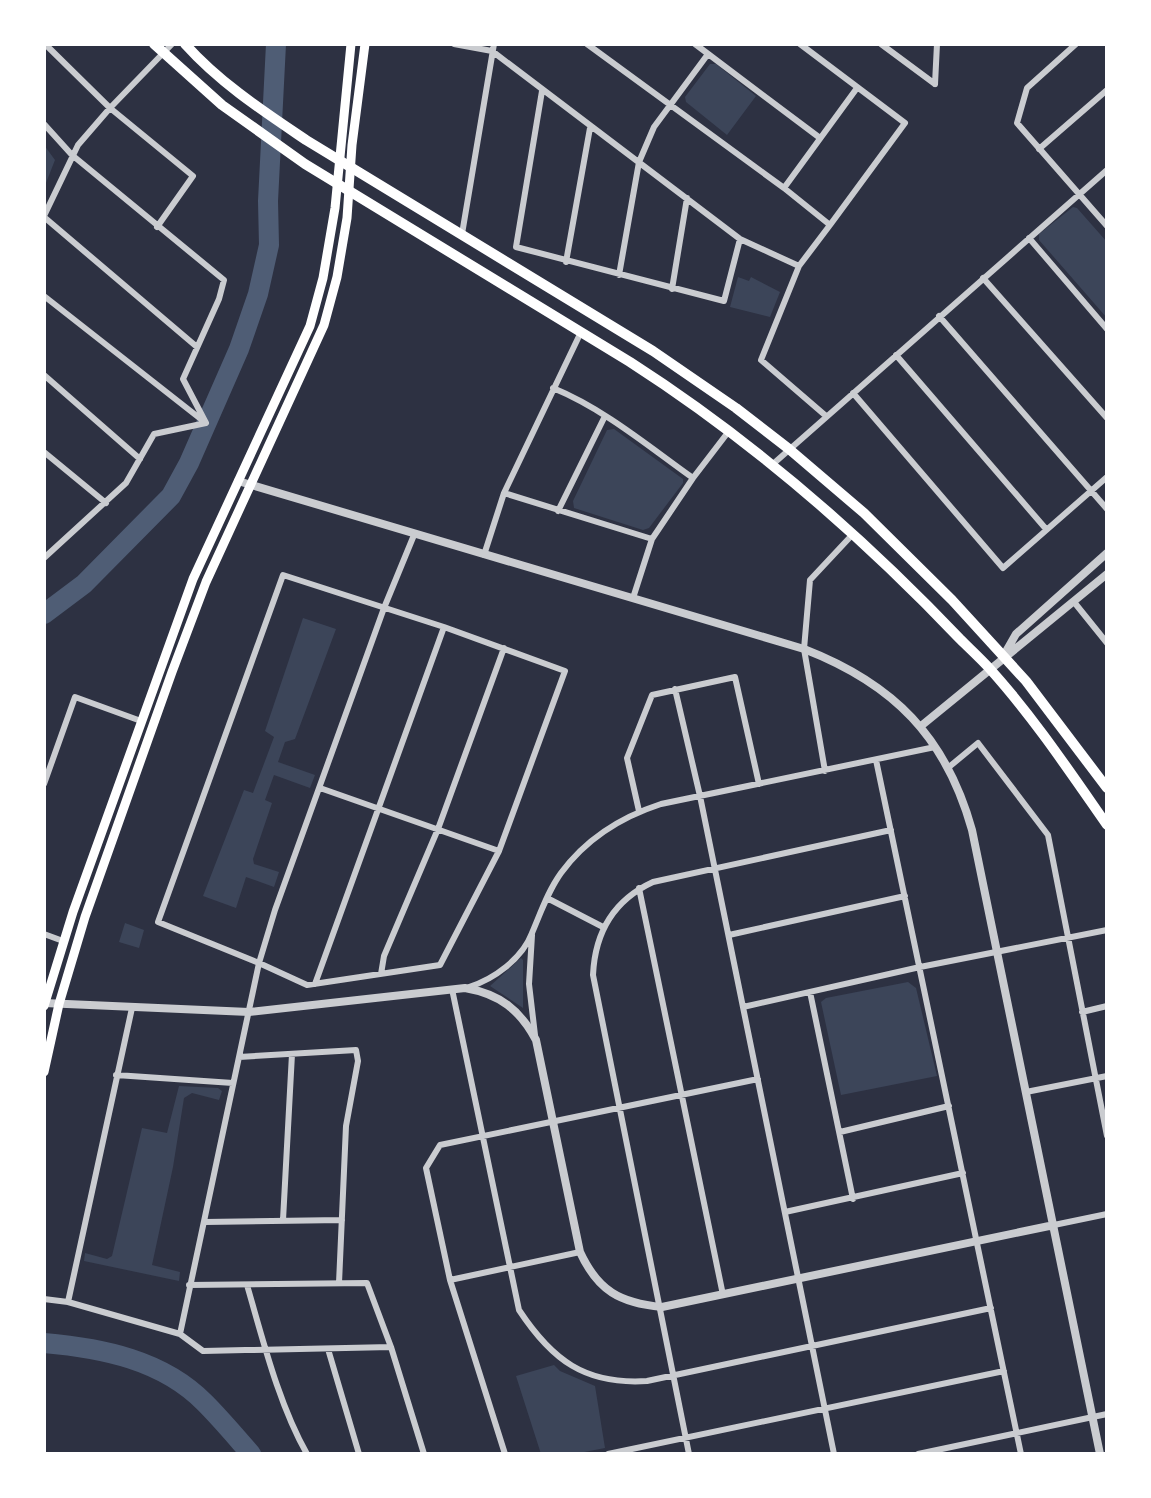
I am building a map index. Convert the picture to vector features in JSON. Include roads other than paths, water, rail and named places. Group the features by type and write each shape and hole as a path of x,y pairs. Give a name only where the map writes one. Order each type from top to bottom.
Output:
{"main road":[{"path":"154,44 249,125 337,186 376,205 667,386 773,464 854,533 990,668 1048,741 1107,825"},
{"path":"185,44 250,103 339,161 653,351 789,449 908,554 1026,681 1107,788"},
{"path":"44,1004 63,941 193,579 310,326 323,278 337,186 351,44"},
{"path":"44,1072 59,1004 85,917 172,672 206,582 324,325 337,277 365,44"}],"street":[{"path":"45,44 110,108 193,176 157,227"},
{"path":"172,44 110,108 72,155 44,216 197,347"},
{"path":"454,44 493,48 542,91 740,239 799,266"},
{"path":"587,44 830,225"},
{"path":"695,44 820,138"},
{"path":"800,44 905,123 799,266 761,360 826,416"},
{"path":"881,44 935,84 937,44"},
{"path":"1076,44 1027,88 1017,123 1107,226"},
{"path":"462,234 493,48"},
{"path":"619,275 639,162 654,127 708,54"},
{"path":"784,188 857,88"},
{"path":"1039,149 1107,90"},
{"path":"542,91 516,247 724,301 740,239"},
{"path":"44,124 72,155 224,280 219,299 183,379 206,423"},
{"path":"566,262 590,128"},
{"path":"773,464 1107,170"},
{"path":"672,289 687,198"},
{"path":"1029,238 1107,329"},
{"path":"983,278 1107,418"},
{"path":"44,296 206,423"},
{"path":"939,316 1107,509"},
{"path":"483,556 504,493 581,332"},
{"path":"896,355 1046,529"},
{"path":"44,375 140,459"},
{"path":"553,388 605,416 693,478"},
{"path":"853,393 1003,568 1107,477"},
{"path":"558,511 605,416"},
{"path":"44,558 126,483 154,434 206,423"},
{"path":"633,598 652,539 729,431"},
{"path":"44,452 106,503"},
{"path":"238,481 804,649 837,662 871,681 921,726 949,767 964,800 972,830 1100,1454"},
{"path":"504,493 652,539"},
{"path":"825,771 804,649 810,580 854,533"},
{"path":"180,1334 259,963 275,910 384,608 414,535"},
{"path":"1003,656 1016,634 1107,553"},
{"path":"921,726 1107,574"},
{"path":"283,575 384,608 565,671 499,851 440,965 307,985 158,922 283,575"},
{"path":"1074,602 1107,643"},
{"path":"315,984 444,627"},
{"path":"381,974 384,956 438,829 504,648"},
{"path":"639,811 627,758 652,695 675,689 735,677 759,784"},
{"path":"675,689 715,867 834,1454"},
{"path":"44,784 75,697 141,721"},
{"path":"949,767 978,743 1048,835 1107,1136"},
{"path":"937,747 639,811 600,834 578,853 561,874 536,918 529,984 536,1040 580,1252 604,1288 624,1300 662,1307 1107,1214"},
{"path":"876,760 1021,1454"},
{"path":"320,788 499,851"},
{"path":"689,1454 662,1307 593,975 594,954 603,927 618,904 653,882 891,830"},
{"path":"639,888 723,1295"},
{"path":"729,935 905,896"},
{"path":"547,898 603,927"},
{"path":"743,1007 920,967 1107,930"},
{"path":"44,934 63,941"},
{"path":"44,1004 249,1012 465,988 485,982 507,966 532,935"},
{"path":"465,988 485,992 506,1002 520,1014 536,1040"},
{"path":"452,989 519,1310 536,1336 560,1360 587,1375 620,1383 674,1376 991,1308"},
{"path":"810,992 853,1199"},
{"path":"1082,1012 1107,1006"},
{"path":"68,1302 132,1008"},
{"path":"239,1057 356,1050 358,1061 346,1126 339,1283"},
{"path":"283,1220 292,1054"},
{"path":"116,1075 233,1083"},
{"path":"1026,1092 1107,1076"},
{"path":"505,1454 450,1280 426,1168 440,1145 758,1079"},
{"path":"840,1132 949,1106"},
{"path":"785,1212 963,1173"},
{"path":"205,1222 342,1220"},
{"path":"450,1280 580,1252"},
{"path":"189,1285 367,1283 391,1347 424,1454"},
{"path":"247,1285 266,1351 307,1454"},
{"path":"44,1299 68,1302 180,1334 203,1351 391,1347"},
{"path":"328,1349 359,1454"},
{"path":"608,1454 1004,1371"},
{"path":"918,1454 1107,1414"}],"waterway":[{"path":"44,614 84,584 171,496 189,463 239,349 258,294 269,245 268,201 276,44"},
{"path":"44,1343 109,1353 151,1366 170,1376 205,1403 251,1454"}]}
